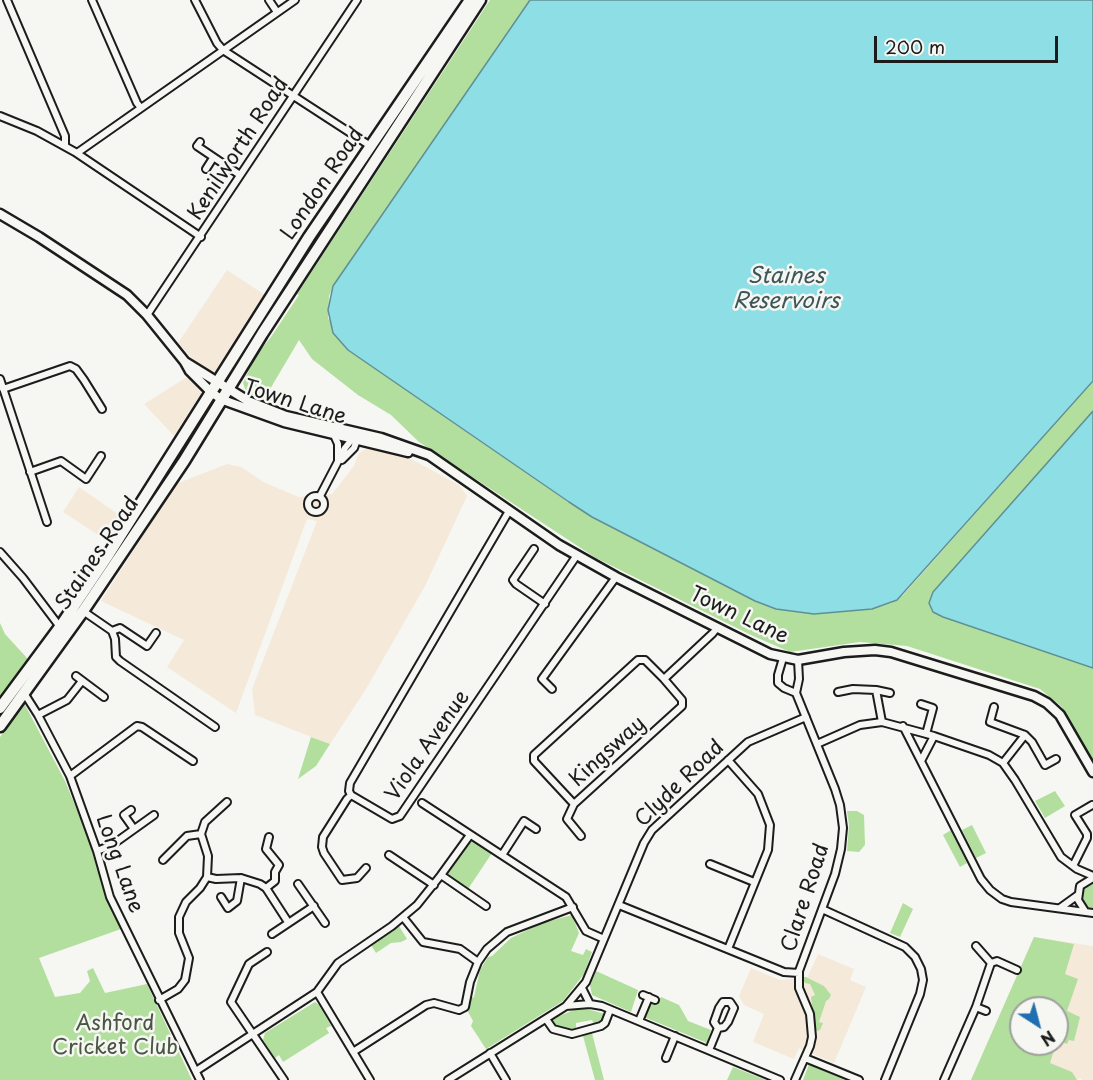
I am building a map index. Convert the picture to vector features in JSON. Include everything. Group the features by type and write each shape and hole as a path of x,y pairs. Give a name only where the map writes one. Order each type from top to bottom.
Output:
{"highway":[{"name":"London Road","path":"212,393 309,237 470,0"},
{"name":"Staines Road","path":"0,726 83,611 223,400 262,334 346,203 480,0"},
{"name":"Staines Road","path":"0,708 60,627 212,393"}],"main road":[{"name":"Town Lane","path":"0,214 127,295 147,315 190,371 212,393 223,400 285,423 356,438"},
{"name":"Town Lane","path":"184,362 248,401 286,416 437,462 577,555 770,654 798,660 844,652 875,650 891,652 1034,696 1047,703 1060,715 1093,772"}],"street":[{"path":"7,0 63,129 65,146"},
{"path":"92,0 141,108"},
{"path":"195,0 217,43 224,50 372,147"},
{"path":"269,0 278,12"},
{"path":"77,153 295,0"},
{"name":"Kenilworth Road","path":"147,315 357,0"},
{"path":"0,116 38,131 77,153 201,237"},
{"path":"200,142 197,146 240,175"},
{"path":"206,169 213,158"},
{"path":"3,389 69,366 76,369 102,409"},
{"path":"0,379 47,522"},
{"path":"334,435 338,444 338,465"},
{"path":"320,496 338,465 354,448 356,438"},
{"path":"30,472 61,461 86,479 101,456"},
{"name":"Viola Avenue","path":"509,511 350,783 351,795 392,819 400,816 577,555"},
{"path":"534,549 513,580 545,604"},
{"path":"0,552 60,627"},
{"path":"552,688 542,679 616,577"},
{"path":"83,611 112,631 116,657 120,661 215,727"},
{"path":"112,631 120,628 147,646 156,633"},
{"path":"664,679 717,628"},
{"name":"Clare Road","path":"783,658 778,682 784,688 796,693"},
{"name":"Kingsway","path":"638,660 645,660 664,679 682,700 682,706 574,804 534,760 534,755 638,660"},
{"name":"Clare Road","path":"795,1080 810,1046 812,1028 810,1014 799,988 799,973 839,860 843,828 838,797 796,693 799,679 798,660"},
{"path":"76,676 104,697"},
{"path":"38,715 67,700 82,681"},
{"path":"838,692 853,689 890,693"},
{"path":"876,690 882,722"},
{"name":"Long Lane","path":"24,693 70,776 97,851 110,897 200,1080"},
{"path":"921,704 933,708 926,734"},
{"path":"994,707 990,722 1025,735 1032,742 1045,765 1056,759"},
{"name":"Clyde Road","path":"566,1006 582,988 644,843 652,830 748,742 806,717"},
{"path":"818,744 860,725 882,722 934,736 943,736 989,755 1003,763 1061,857 1093,877 1080,886"},
{"path":"70,776 137,726 193,761"},
{"path":"903,726 986,885 999,897 1011,902 1089,912"},
{"path":"1003,763 1025,735"},
{"path":"921,761 934,736"},
{"path":"728,760 758,794 770,825 768,850 728,950"},
{"path":"342,880 324,853 322,842 346,799 351,795"},
{"path":"159,1000 178,989 185,980 189,957 179,933 179,917 186,902 207,877 208,856 201,834 205,822 227,802"},
{"path":"423,803 566,897 586,932 604,939"},
{"path":"574,804 567,819 581,836"},
{"path":"1089,912 1080,904 1078,895 1080,886 1075,867 1087,834 1076,815 1092,805"},
{"path":"131,810 124,815 134,829"},
{"path":"97,851 112,845 154,815"},
{"path":"502,855 524,821 537,829"},
{"path":"163,860 188,836 201,834"},
{"path":"196,1071 317,992 338,963 417,905 470,834"},
{"path":"266,888 274,881 279,865 266,849 269,837"},
{"path":"389,855 434,885"},
{"path":"710,864 754,882"},
{"path":"336,885 342,880 357,878 366,868"},
{"path":"441,875 486,906"},
{"path":"207,877 241,878 260,884 266,888 288,922"},
{"path":"220,913 237,901 241,878"},
{"path":"298,884 325,923"},
{"path":"1060,908 1078,895"},
{"path":"221,897 228,908"},
{"path":"619,905 784,972 799,973"},
{"path":"272,934 314,906"},
{"path":"353,1052 426,1005 434,1003 459,1010 465,1007 470,982 478,962 487,949 507,932 573,907"},
{"path":"822,909 905,946 915,957 921,969 923,980 920,994 885,1080"},
{"path":"402,917 423,942 460,949 478,962"},
{"path":"976,946 991,963"},
{"path":"267,952 249,964 231,1002 284,1080"},
{"path":"991,963 997,961 1017,970"},
{"path":"944,1080 976,1007 991,963"},
{"path":"582,988 590,1004"},
{"path":"317,992 370,1080"},
{"path":"639,1021 649,998"},
{"path":"448,1080 566,1006 590,1004 639,1021 780,1080"},
{"path":"976,1007 986,1011"},
{"path":"546,1019 553,1029 572,1034 601,1026 605,1023 610,1010"},
{"path":"709,1050 718,1028"},
{"path":"666,1058 675,1036"},
{"path":"490,1053 506,1080"},
{"path":"805,1058 860,1080"}],"shaded area":[{"path":"227,270 265,295 220,370 212,372 194,360 178,343"},
{"path":"187,377 200,390 202,396 175,437 144,404"},
{"path":"368,448 411,459 459,485 467,496 425,586 366,689 330,744 255,715 252,689 317,521 307,519 236,713 167,667 184,640 101,601 176,484 227,464 241,467 265,483 299,497 332,494 354,466 359,453"},
{"path":"79,487 125,519 109,542 63,512"},
{"path":"1034,937 1093,946 1093,1080 1080,1078 1077,1080 971,1080"},
{"path":"818,954 854,969 850,980 866,987 834,1063 799,1048 794,1059 753,1042 764,1014 744,1005 739,996 751,968 780,980 807,978"}],"green space":[{"path":"490,0 530,0 333,286 329,296 328,318 348,350 568,502 755,601 776,609 814,614 879,607 903,595 1093,381 1093,411 930,598 937,614 943,617 1093,668 1093,762 1062,707 1040,689 907,646 860,642 790,652 596,558 419,442 391,415 358,395 312,359 299,340 263,401 246,391 243,383 255,357 299,295 297,294"},
{"path":"0,623 5,634 27,658 27,661 0,699"},
{"name":"Ashford Cricket Club","path":"24,703 65,781 87,834 105,894 121,929 39,958 55,997 80,993 90,981 87,971 93,968 105,993 147,984 192,1080 0,1080 0,737"},
{"path":"311,737 330,744 316,766 298,779"},
{"path":"1055,791 1065,806 1045,818 1035,801"},
{"path":"847,811 857,811 864,815 865,845 859,852 847,851 849,825"},
{"path":"972,825 986,853 976,858 962,830"},
{"path":"951,830 967,863 960,867 943,835"},
{"path":"474,841 492,853 468,889 446,875 468,844"},
{"path":"1093,882 1093,910 1083,905 1080,896 1083,887"},
{"path":"903,903 913,909 900,937 890,933"},
{"path":"572,915 579,933 571,951 583,955 586,949 592,952 584,974 563,1001 486,1049 471,1026 473,1021 468,1012 480,970 488,957 511,938 542,923"},
{"path":"399,926 407,939 391,943 376,953 371,945"},
{"path":"1034,937 1074,944 1065,974 1078,979 1069,1005 1069,996 1009,996 1009,1056 1052,1056 1050,1063 1072,1072 1077,1080 971,1080"},
{"path":"596,971 638,990 631,1012 592,995 590,985"},
{"path":"802,977 824,986 831,995 826,1001 819,1022 823,1023 817,1031 811,997 815,995 810,984 805,983"},
{"path":"661,997 679,1005 688,1021 711,1030 707,1043 644,1017 647,1007 652,1002 657,1003"},
{"path":"315,1002 331,1026 326,1028 329,1033 283,1062 279,1055 275,1058 263,1040 265,1033"},
{"path":"587,1009 605,1014 603,1021 599,1024 594,1024 592,1020 576,1023 576,1029 555,1027 551,1023 559,1016 574,1010"},
{"path":"1069,1012 1080,1017 1074,1041 1069,1040"},
{"path":"592,1033 604,1080 595,1080 583,1036"},
{"path":"809,1064 846,1080 803,1080"},
{"path":"733,1067 766,1080 727,1080"}],"water":[{"name":"Staines Reservoirs","path":"530,0 1093,0 1093,381 897,600 872,609 814,614 776,609 755,601 592,517 348,350 333,333 328,310 333,286"},
{"path":"1093,411 1093,668 943,617 933,612 929,603 933,592"}]}
